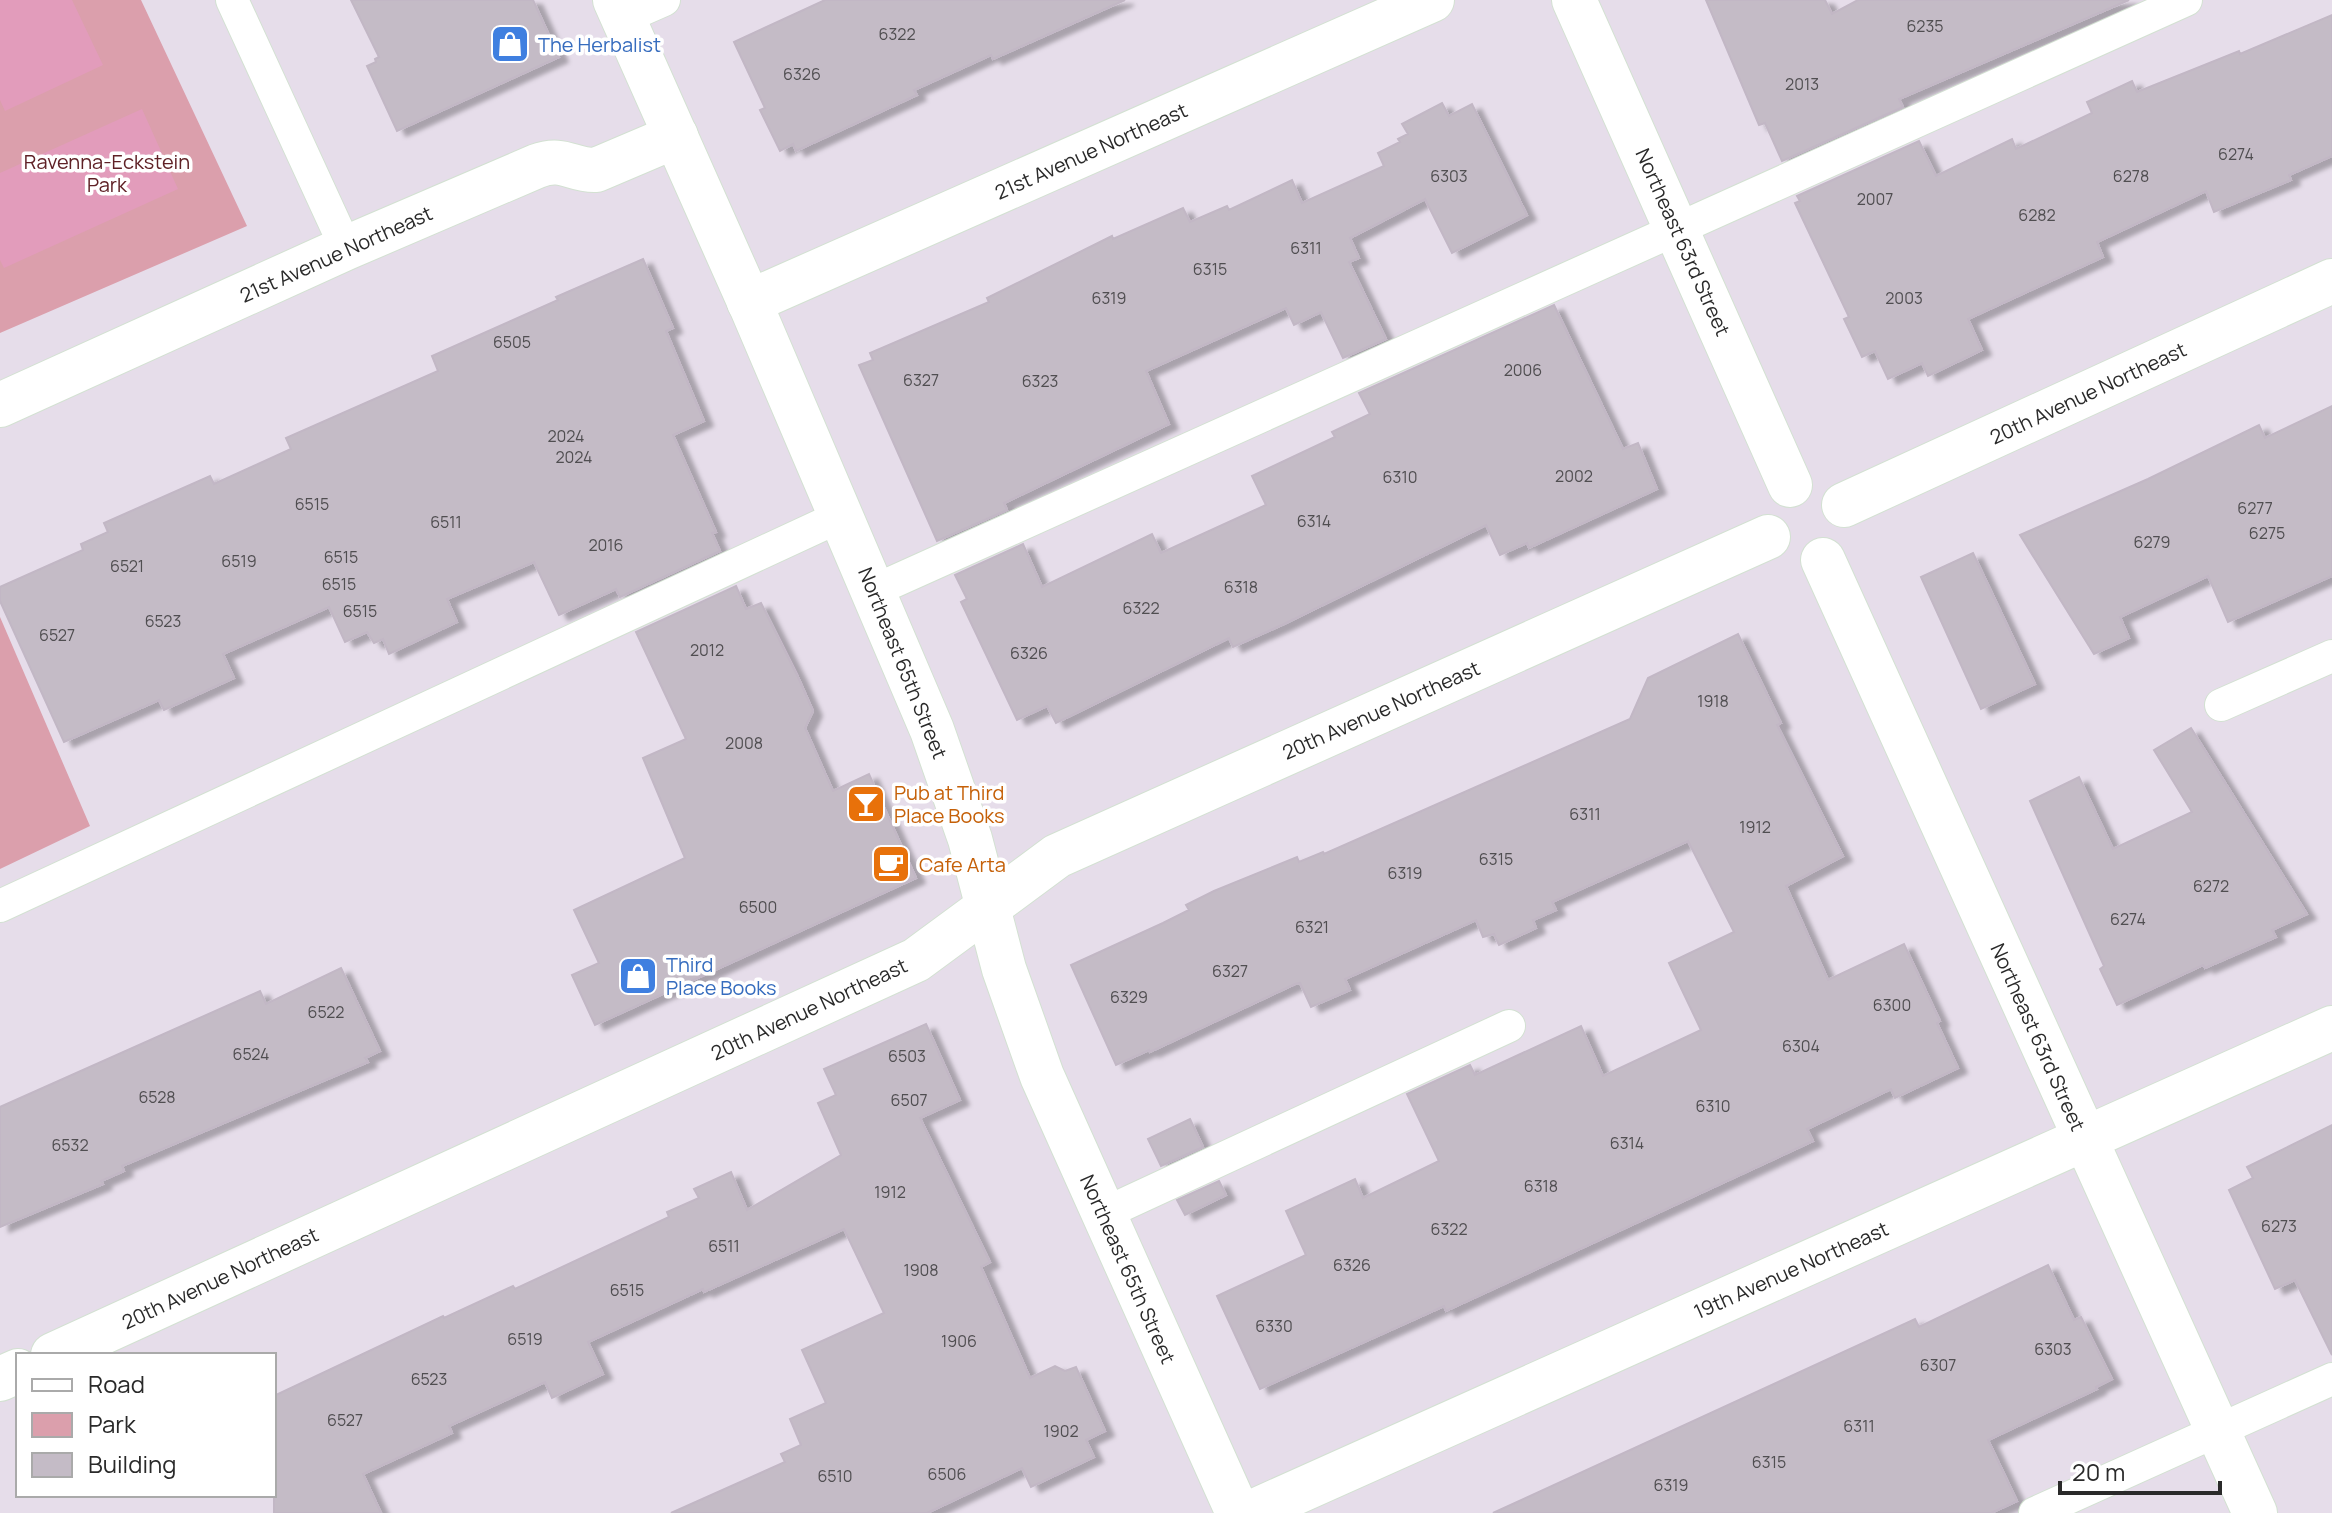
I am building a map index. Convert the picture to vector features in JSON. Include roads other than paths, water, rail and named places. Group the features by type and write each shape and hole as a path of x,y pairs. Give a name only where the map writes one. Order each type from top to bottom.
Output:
{"street":[{"name":"21st Avenue Northeast","path":"749,302 1432,0"},
{"name":"Northeast 63rd Street","path":"1574,0 1790,485"},
{"name":"Northeast 65th Street","path":"619,9 749,302 932,730 970,839 1004,969 1042,1076 1238,1513"},
{"name":"21st Avenue Northeast","path":"0,405 346,248 547,162 558,160 596,170 676,136"},
{"name":"20th Avenue Northeast","path":"1844,505 2332,281"},
{"path":"1808,481 1823,484 1834,491 1844,505 1847,527 1844,539 1837,550 1823,560 1802,564 1789,561 1777,553 1768,537 1766,512 1772,499 1790,485 1808,481"},
{"name":"20th Avenue Northeast","path":"57,1353 916,960 1057,856 1768,537"},
{"name":"Northeast 63rd Street","path":"1823,560 2255,1513"},
{"name":"19th Avenue Northeast","path":"1250,1513 2332,1028"}],"lane":[{"path":"232,0 346,248"},
{"path":"619,9 664,0"},
{"path":"873,591 2186,0"},
{"path":"0,906 841,516"},
{"path":"2221,705 2332,656"},
{"path":"1103,1214 1509,1026"},
{"path":"2035,1513 2332,1379"}],"place":[{"name":"The Herbalist","path":"510,44"},
{"name":"Pub at Third Place Books","path":"866,804"},
{"name":"Cafe Arta","path":"891,864"},
{"name":"Third Place Books","path":"638,976"}],"park label":[{"name":"Ravenna-Eckstein Park","path":"107,172"}]}
